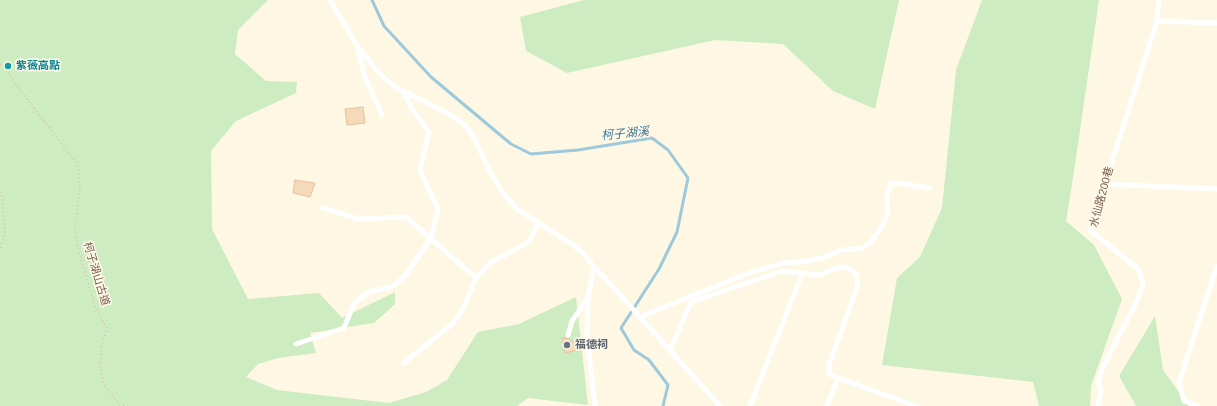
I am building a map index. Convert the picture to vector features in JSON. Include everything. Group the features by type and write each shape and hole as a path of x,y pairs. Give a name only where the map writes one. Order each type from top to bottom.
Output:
{"lane":[{"path":"330,0 358,47 377,70 396,88 450,115 465,125 475,140 489,170 504,194 517,209 573,245 584,254 594,267 720,406"},
{"name":"水仙路200巷","path":"1098,406 1101,392 1098,382 1103,367 1136,303 1143,286 1139,270 1090,230 1157,21 1159,0"},
{"path":"1157,21 1217,23"},
{"path":"358,47 364,75 382,115"},
{"path":"296,344 344,328 354,303 369,292 394,286 405,276 431,238 438,209 420,170 429,132 412,109 403,92"},
{"path":"640,317 751,272 784,263 808,261 829,256 841,250 862,248 870,242 883,224 888,214 887,195 891,183 930,188"},
{"path":"1104,184 1217,188"},
{"path":"323,208 359,219 406,217 476,278"},
{"path":"404,363 452,324 463,309 476,278 490,263 529,242 538,223"},
{"path":"1198,406 1184,401 1179,382 1217,266"},
{"path":"594,267 588,298 587,334 595,406"},
{"path":"670,350 691,302 782,271 819,275 840,267 849,268 857,275 858,285 829,365 828,374 916,406"},
{"path":"750,406 802,274"},
{"path":"568,334 572,321 588,298"},
{"path":"827,406 838,378"}],"path":[{"name":"柯子湖山古道","path":"0,64 6,68 13,81 78,165 80,188 76,229 78,249 95,306 107,329 102,343 100,368 104,385 120,405 126,406"},
{"path":"0,192 2,196 5,234 0,250"}],"green space":[{"path":"0,0 268,0 238,30 235,54 266,81 297,82 296,93 236,121 211,151 212,229 248,299 319,293 342,318 395,292 395,304 374,323 310,333 316,353 278,358 258,364 246,377 277,390 389,403 426,392 447,380 478,332 519,324 576,297 588,405 528,398 517,406 0,406"},
{"path":"584,0 899,0 875,109 833,91 783,44 715,40 567,73 526,51 520,17"},
{"path":"982,0 1099,0 1066,221 1094,245 1122,299 1091,386 1090,406 1039,406 1033,382 882,365 897,278 920,257 942,208 956,70"},
{"path":"1155,316 1163,370 1189,406 1136,406 1119,376"}],"building":[{"path":"363,107 365,123 347,125 345,109"},
{"path":"295,180 315,183 310,197 293,193"},
{"path":"562,338 570,339 570,342 577,342 580,344 579,348 565,353"}],"waterway":[{"name":"柯子湖溪","path":"372,0 384,26 431,77 511,144 531,154 578,150 652,138 668,150 688,178 677,232 659,269 621,328 634,350 649,360 668,385 663,406"}],"place":[{"name":"紫薇高點","path":"8,66"},
{"name":"福德祠","path":"567,345"}]}
